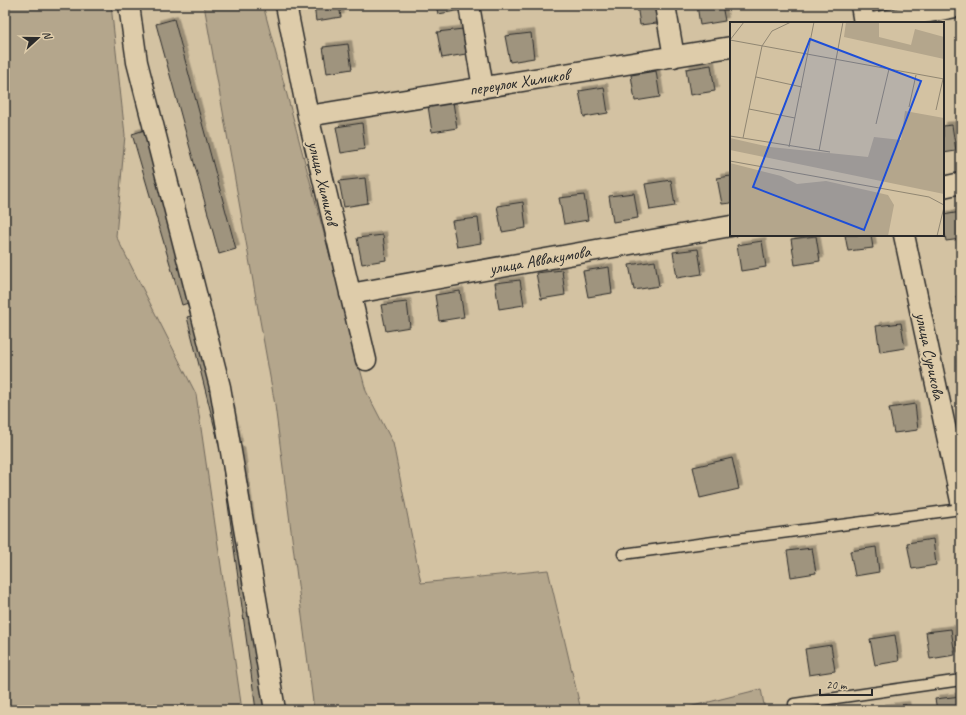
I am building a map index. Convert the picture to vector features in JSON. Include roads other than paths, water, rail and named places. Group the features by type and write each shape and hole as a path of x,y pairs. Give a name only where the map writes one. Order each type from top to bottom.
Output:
{"street":[{"path":"128,5 137,62 220,387 275,710"},
{"name":"улица Химиков","path":"286,5 308,116 366,360"},
{"path":"469,5 483,88"},
{"path":"665,5 674,57"},
{"path":"861,5 864,22"},
{"path":"877,22 961,6"},
{"name":"переулок Химиков","path":"308,116 730,47"},
{"path":"944,187 961,183"},
{"name":"улица Аввакумова","path":"350,294 730,226"},
{"name":"улица Сурикова","path":"904,236 961,501"}],"lane":[{"path":"623,554 961,509"},
{"path":"794,704 961,680"}]}
